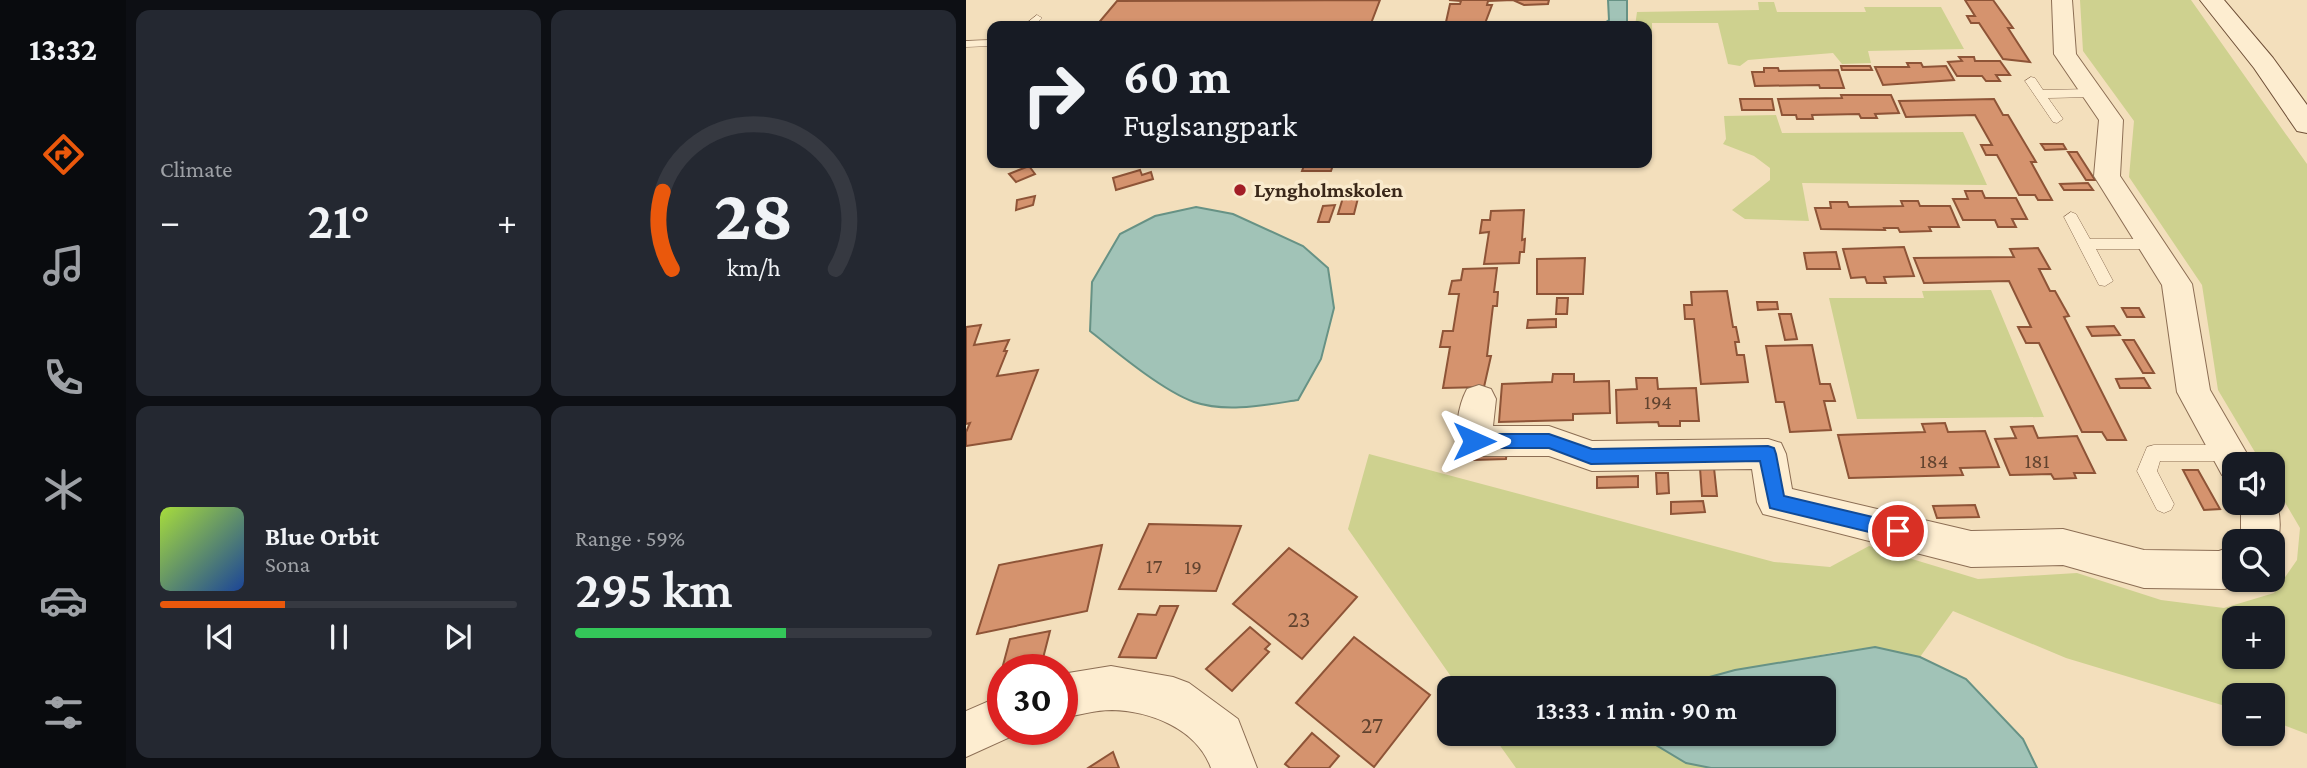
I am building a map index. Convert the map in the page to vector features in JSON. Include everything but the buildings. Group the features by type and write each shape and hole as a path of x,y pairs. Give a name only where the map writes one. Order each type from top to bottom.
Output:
{"main road":[{"path":"2212,0 2264,63 2307,125"}],"street":[{"path":"2062,0 2064,54 2110,120 2107,176 2177,284 2194,392 2229,452"},
{"path":"1479,399 1474,441 1549,441 1591,457 1768,454 1776,502 1971,549 2063,547 2144,569 2222,570"},
{"path":"1078,693 1111,688 1173,699 1222,735 1234,768"},
{"path":"966,734 987,724"}],"lane":[{"path":"966,44 987,43"},
{"path":"2031,81 2057,119"},
{"path":"2040,94 2092,93"},
{"path":"2071,217 2105,281"},
{"path":"2086,244 2151,244"},
{"path":"2164,504 2147,471 2154,453 2222,457"}],"green space":[{"path":"2080,0 2191,0 2307,164 2307,734 2285,726 2285,683 2222,683 2222,705 2066,658 1953,611 1920,657 1875,647 1716,676 1451,676 1348,529 1369,454 1774,562 1830,567 1869,546 1978,579 2077,573 2161,600 2222,608 2222,669 2285,669 2285,606 2231,606 2275,592 2285,592 2285,577 2297,560 2300,528 2285,502 2285,452 2255,452 2218,390 2202,285 2129,177 2134,121 2083,51"},
{"path":"1758,2 1774,2 1777,12 1866,12 1864,7 1941,7 1964,49 1868,51 1871,63 1842,64 1833,53 1748,60 1740,66 1728,64 1718,23 1636,21 1637,12 1759,10"},
{"path":"1776,115 1782,133 1963,132 1987,185 1802,183 1809,221 1745,219 1732,210 1770,180 1770,168 1754,156 1723,144 1726,139 1724,116"},
{"path":"1991,290 2044,417 1857,419 1829,298 1924,298 1922,291"},
{"path":"1500,746 1658,746 1686,763 1711,768 1516,768"}],"water":[{"path":"1608,0 1627,0 1627,21 1609,20"},
{"path":"1196,207 1233,214 1303,246 1328,268 1334,308 1321,359 1298,400 1232,408 1194,402 1154,380 1090,331 1092,282 1120,234 1155,216"},
{"path":"1875,647 1920,657 1966,679 2023,739 2037,768 1711,768 1686,763 1658,746 1836,746 1836,676 1713,676"}],"place":[{"name":"Lyngholmskolen","path":"1240,190"}],"route":[{"path":"1474,441 1549,441 1591,457 1768,454 1776,502 1898,531"}]}
